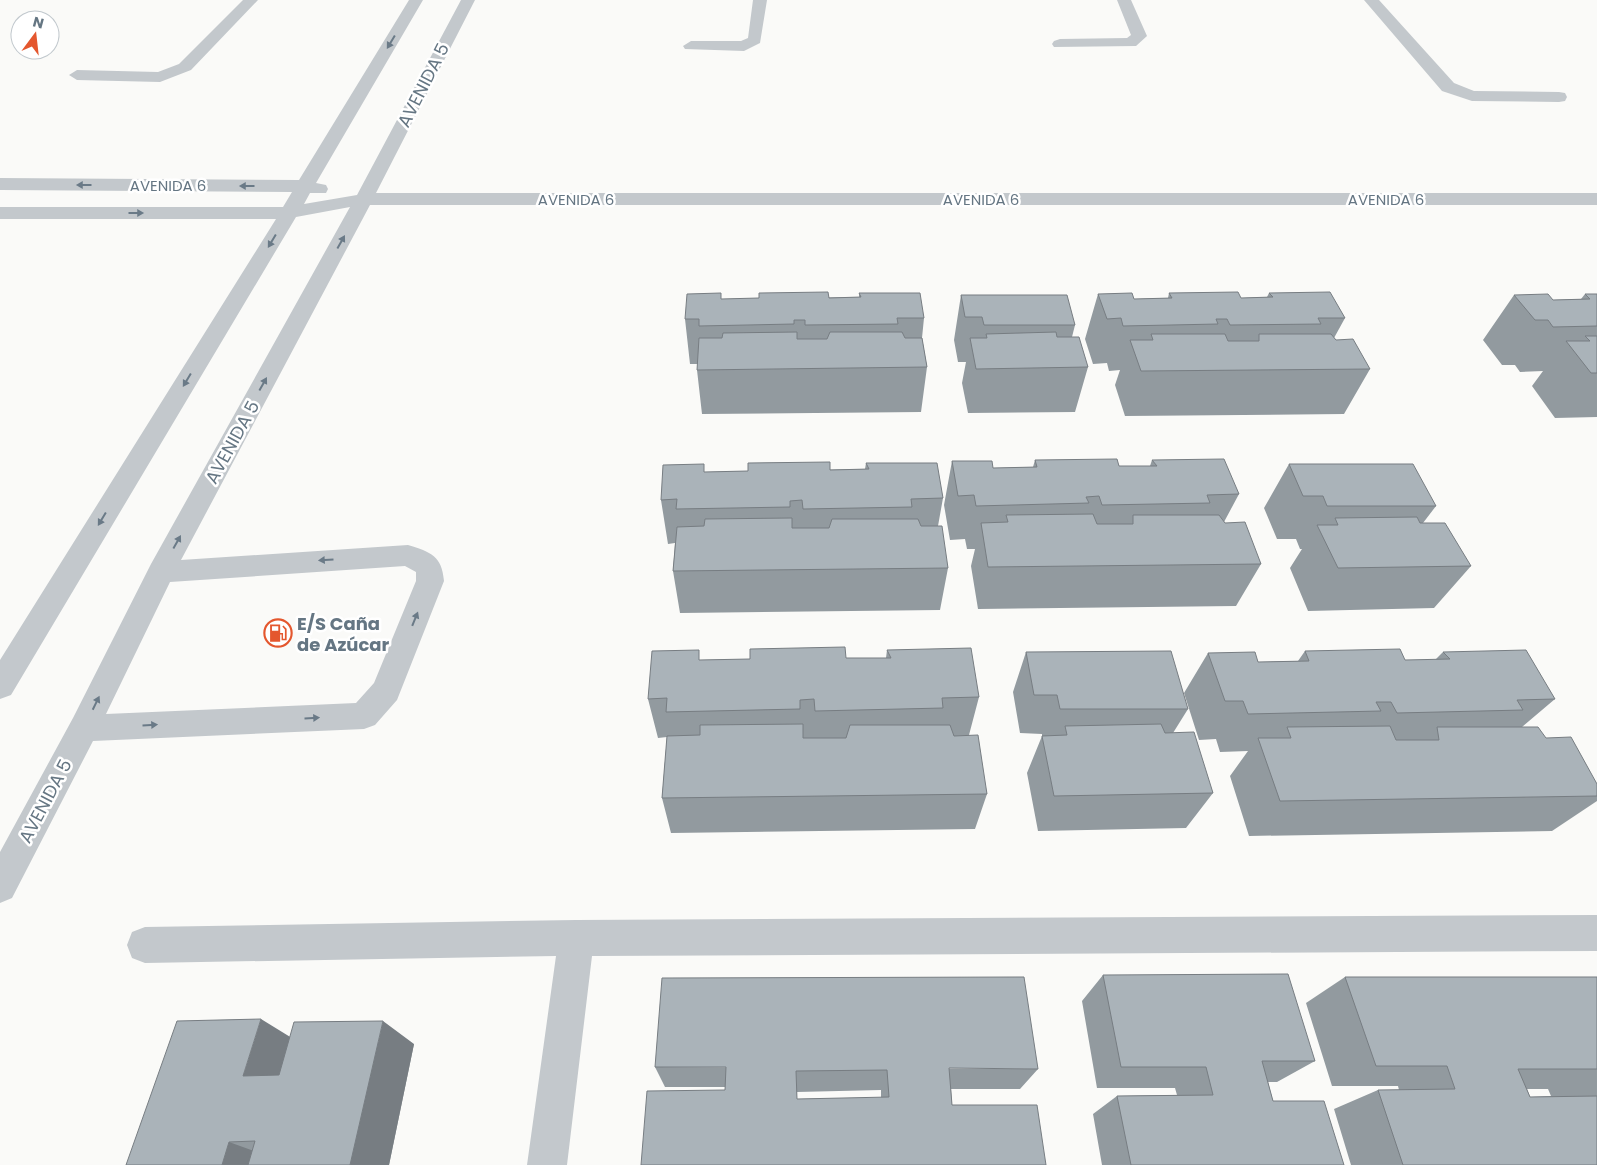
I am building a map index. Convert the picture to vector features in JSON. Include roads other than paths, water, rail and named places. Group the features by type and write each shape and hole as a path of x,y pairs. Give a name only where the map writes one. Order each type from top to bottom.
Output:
{"street":[{"path":"77,75 160,77 185,67 251,0"},
{"path":"0,686 290,213 304,186 416,0"},
{"name":"AVENIDA 5","path":"0,886 84,728 161,572 364,199 468,0"},
{"path":"691,46 744,46 755,40 760,0"},
{"path":"1060,44 1131,43 1139,36 1124,0"},
{"path":"1371,0 1448,86 1472,96 1559,97"},
{"name":"AVENIDA 6","path":"0,184 304,186 364,199"},
{"name":"AVENIDA 6","path":"0,213 290,213 364,199 1597,199"},
{"path":"84,728 364,716 386,691 430,581 429,566 408,554 161,572"},
{"path":"145,945 576,938 1597,933"},
{"path":"547,1165 576,938"}],"place":[{"name":"E/S Caña de Azúcar","path":"278,633"}]}
